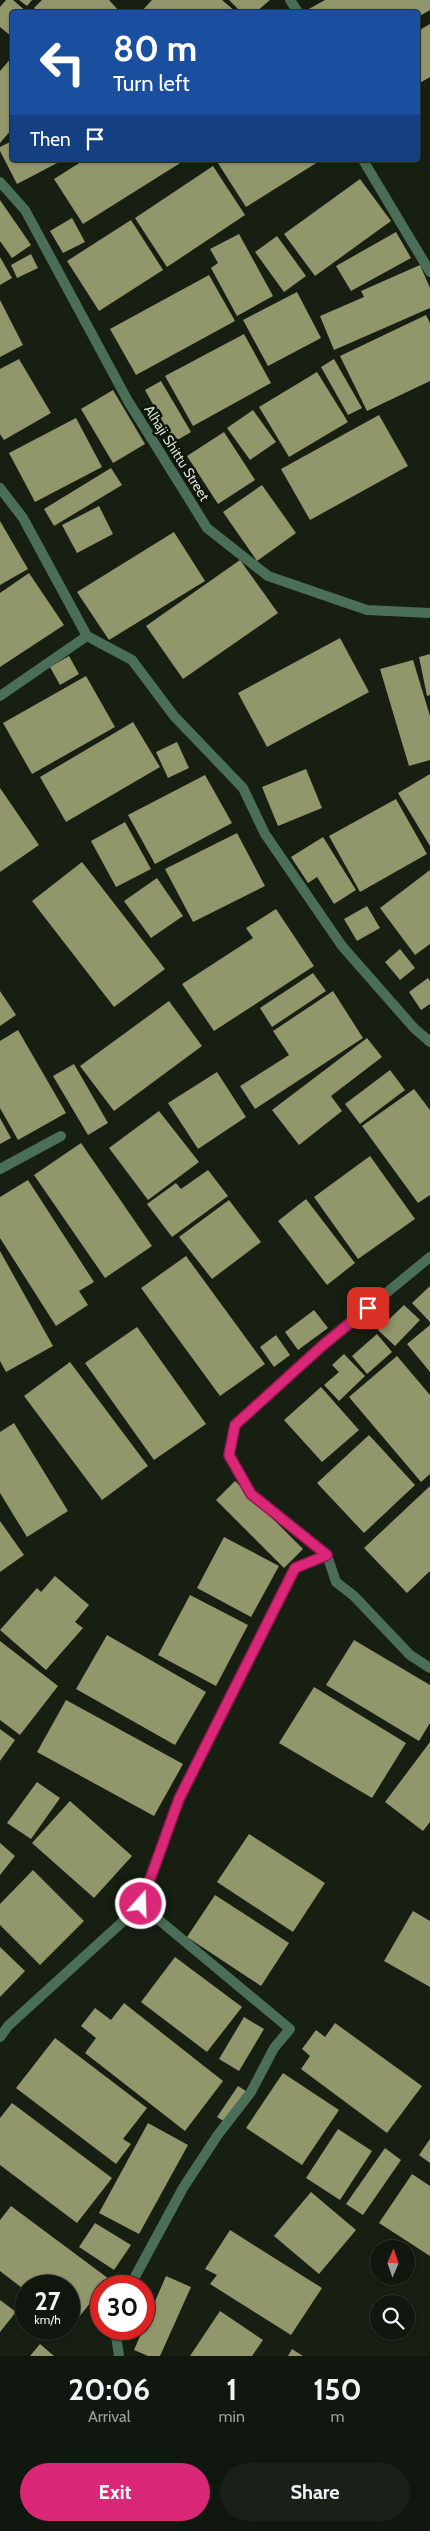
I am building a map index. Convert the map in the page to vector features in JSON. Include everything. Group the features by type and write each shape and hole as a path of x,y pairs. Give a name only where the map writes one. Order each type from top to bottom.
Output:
{"street":[{"path":"364,162 430,272"},
{"name":"Alhaji Shittu Street","path":"0,182 25,210 128,401 207,528 268,576 367,610 430,613"},
{"path":"0,488 23,518 87,636 132,660 174,716 242,788 265,834 342,946 414,1028 430,1042"},
{"path":"0,696 87,636"},
{"path":"0,1170 61,1136"},
{"path":"430,1257 322,1346 235,1425 229,1455 251,1494 327,1555 336,1582 354,1596 410,1655 430,1668"},
{"path":"0,2037 8,2026 141,1904 179,1799 295,1568 327,1555"},
{"path":"136,2275 183,2188 217,2136 251,2092 274,2048 290,2029 141,1904"},
{"path":"117,2340 119,2356"}],"building":[{"path":"6,0 13,0 25,10 10,10 10,35 0,27 0,7"},
{"path":"19,0 32,0 27,6"},
{"path":"42,0 109,0 118,10 36,10 34,8"},
{"path":"152,0 222,0 234,10 143,10"},
{"path":"229,0 270,0 258,10 239,10"},
{"path":"325,0 430,0 430,10 420,16 420,10 307,10"},
{"path":"430,24 430,77 420,83 420,30"},
{"path":"10,59 10,131 0,143 0,71"},
{"path":"10,142 10,162 59,162 17,184 0,151 0,147"},
{"path":"81,162 182,162 83,224 54,179"},
{"path":"217,162 318,162 246,207"},
{"path":"213,166 245,215 167,267 135,218"},
{"path":"360,179 391,221 315,276 284,234"},
{"path":"0,200 31,245 12,258 0,241"},
{"path":"72,218 85,242 63,253 50,231"},
{"path":"131,220 163,270 99,311 67,261"},
{"path":"396,232 411,258 351,291 336,266"},
{"path":"239,234 273,296 237,316 211,268 218,263 210,249"},
{"path":"277,236 306,276 284,292 255,252"},
{"path":"31,254 38,268 17,278 11,265"},
{"path":"0,257 12,278 0,285"},
{"path":"420,265 430,288 430,308 334,350 320,316 364,297 361,291"},
{"path":"209,275 235,321 136,375 110,329"},
{"path":"297,292 321,338 268,366 243,320"},
{"path":"0,300 23,345 0,357"},
{"path":"426,315 430,323 430,381 367,411 340,356"},
{"path":"244,334 271,383 193,426 165,376"},
{"path":"19,359 51,413 4,440 0,434 0,369"},
{"path":"334,359 362,408 348,415 321,367"},
{"path":"317,372 348,422 289,457 259,407"},
{"path":"161,381 191,432 174,442 145,390"},
{"path":"113,390 145,444 113,463 81,409"},
{"path":"253,410 276,442 250,460 227,428"},
{"path":"379,415 408,466 310,520 281,469"},
{"path":"76,418 102,467 35,502 9,453"},
{"path":"224,432 255,480 218,504 187,456"},
{"path":"111,468 122,485 54,526 44,509"},
{"path":"262,485 296,533 257,561 223,512"},
{"path":"99,506 113,534 77,553 62,525"},
{"path":"0,521 28,569 0,585"},
{"path":"174,532 205,581 109,640 77,592"},
{"path":"240,560 278,613 183,679 146,626"},
{"path":"29,573 64,625 0,667 0,593"},
{"path":"340,638 369,692 267,747 238,693"},
{"path":"430,654 430,695 427,696 419,657"},
{"path":"69,656 79,674 60,685 50,667"},
{"path":"413,660 430,716 430,760 409,766 380,669"},
{"path":"86,676 115,727 32,774 3,723"},
{"path":"133,722 160,767 66,822 40,777"},
{"path":"177,742 189,768 168,778 156,752"},
{"path":"306,769 322,808 278,826 262,787"},
{"path":"430,774 430,846 398,793"},
{"path":"205,775 232,823 155,864 128,815"},
{"path":"0,788 39,845 0,872"},
{"path":"396,799 427,854 360,892 329,836"},
{"path":"125,822 151,869 116,887 91,841"},
{"path":"237,833 265,886 193,922 165,869"},
{"path":"323,837 356,890 334,904 317,877 308,883 291,857"},
{"path":"82,862 165,969 114,1007 32,901"},
{"path":"430,870 430,944 415,955 380,908"},
{"path":"157,878 183,916 151,938 124,901"},
{"path":"367,906 380,928 357,941 344,919"},
{"path":"276,909 314,966 214,1031 182,984 253,938 246,928"},
{"path":"400,949 415,968 400,980 385,962"},
{"path":"313,973 326,991 272,1027 260,1008"},
{"path":"428,978 430,981 430,1004 421,1010 409,992"},
{"path":"0,991 16,1015 0,1026"},
{"path":"333,991 363,1038 255,1109 240,1086 289,1055 273,1031"},
{"path":"169,1001 202,1046 114,1111 80,1066"},
{"path":"18,1030 66,1113 18,1140 0,1108 0,1041"},
{"path":"367,1038 382,1057 331,1096 342,1111 299,1145 272,1110"},
{"path":"74,1064 108,1123 88,1135 53,1076"},
{"path":"390,1070 405,1090 360,1124 345,1104"},
{"path":"217,1072 246,1117 198,1149 168,1103"},
{"path":"414,1089 430,1110 430,1195 418,1203 362,1126"},
{"path":"159,1111 199,1162 148,1200 109,1148"},
{"path":"0,1118 11,1138 0,1144"},
{"path":"81,1143 152,1246 105,1278 34,1175"},
{"path":"370,1156 415,1219 358,1259 314,1197"},
{"path":"208,1170 228,1196 172,1237 147,1204 176,1183 181,1189"},
{"path":"28,1180 94,1282 79,1291 88,1305 56,1326 0,1238 0,1197"},
{"path":"306,1199 355,1263 327,1285 278,1221"},
{"path":"229,1200 261,1242 212,1279 179,1237"},
{"path":"0,1251 53,1346 6,1372 0,1361"},
{"path":"186,1256 265,1364 220,1396 141,1288"},
{"path":"430,1286 430,1322 412,1303"},
{"path":"404,1305 420,1320 395,1346 378,1330"},
{"path":"314,1310 328,1328 298,1350 285,1332"},
{"path":"430,1325 430,1372 407,1344"},
{"path":"137,1327 206,1424 154,1460 85,1363"},
{"path":"377,1334 392,1352 367,1374 352,1356"},
{"path":"276,1335 290,1355 274,1367 260,1347"},
{"path":"344,1354 365,1376 339,1401 324,1385 339,1372 332,1365"},
{"path":"397,1356 430,1395 430,1474 421,1482 349,1397"},
{"path":"70,1362 148,1466 102,1500 24,1396"},
{"path":"321,1387 359,1430 322,1462 284,1420"},
{"path":"14,1423 68,1511 27,1537 0,1493 0,1432"},
{"path":"369,1435 415,1485 364,1533 317,1483"},
{"path":"235,1481 303,1549 284,1568 216,1500"},
{"path":"430,1486 430,1571 407,1593 364,1548"},
{"path":"0,1521 24,1555 0,1572"},
{"path":"224,1537 279,1566 251,1617 197,1588"},
{"path":"55,1576 89,1605 75,1622 83,1628 46,1670 0,1630 37,1588 41,1592"},
{"path":"190,1595 248,1625 216,1686 158,1655"},
{"path":"107,1635 206,1692 175,1745 76,1689"},
{"path":"354,1640 430,1685 430,1723 419,1741 326,1685"},
{"path":"0,1641 58,1686 20,1735 0,1720"},
{"path":"314,1687 406,1743 372,1798 279,1743"},
{"path":"66,1700 183,1764 154,1816 37,1752"},
{"path":"0,1729 15,1740 0,1761"},
{"path":"430,1742 430,1822 423,1831 385,1802"},
{"path":"37,1782 60,1798 31,1839 7,1823"},
{"path":"70,1801 132,1856 94,1898 32,1843"},
{"path":"249,1834 325,1883 293,1932 217,1882"},
{"path":"0,1843 15,1856 0,1875"},
{"path":"33,1870 84,1921 40,1965 0,1925 0,1904"},
{"path":"215,1895 289,1943 261,1986 187,1937"},
{"path":"413,1911 430,1921 430,1987 384,1961"},
{"path":"0,1947 25,1971 0,1997"},
{"path":"175,1957 242,2007 207,2052 141,2002"},
{"path":"124,2003 223,2081 185,2131 85,2053 96,2038 81,2026 95,2008 111,2020"},
{"path":"244,2017 264,2029 239,2071 219,2059"},
{"path":"335,2023 422,2086 387,2133 301,2069 310,2056 302,2049 316,2030 325,2037"},
{"path":"55,2038 147,2108 123,2139 131,2144 116,2164 16,2088"},
{"path":"283,2073 339,2110 302,2165 246,2128"},
{"path":"238,2086 246,2091 225,2122 217,2117"},
{"path":"12,2103 112,2178 77,2223 0,2165 0,2118"},
{"path":"148,2123 188,2145 139,2234 99,2213"},
{"path":"338,2129 372,2151 340,2200 306,2178"},
{"path":"430,2139 430,2163 419,2155"},
{"path":"385,2148 401,2160 363,2215 346,2204"},
{"path":"412,2174 430,2186 430,2256 415,2246 415,2240 405,2240 379,2223"},
{"path":"311,2192 356,2230 319,2274 274,2236"},
{"path":"11,2206 104,2275 90,2275 90,2303 80,2316 80,2275 15,2275 15,2283 0,2271 0,2220"},
{"path":"95,2223 131,2245 114,2270 79,2247"},
{"path":"230,2230 322,2288 291,2335 210,2284 217,2275 205,2269"},
{"path":"166,2276 191,2287 160,2356 148,2356 134,2350 138,2340 155,2340 155,2301"},
{"path":"0,2300 15,2313 0,2332"},
{"path":"220,2311 263,2340 252,2356 190,2356"},
{"path":"40,2344 54,2356 30,2356"},
{"path":"292,2349 303,2356 288,2356"}],"route":[{"path":"141,1904 179,1799 295,1568 327,1555 251,1494 229,1455 235,1425 322,1346 368,1308"}]}
